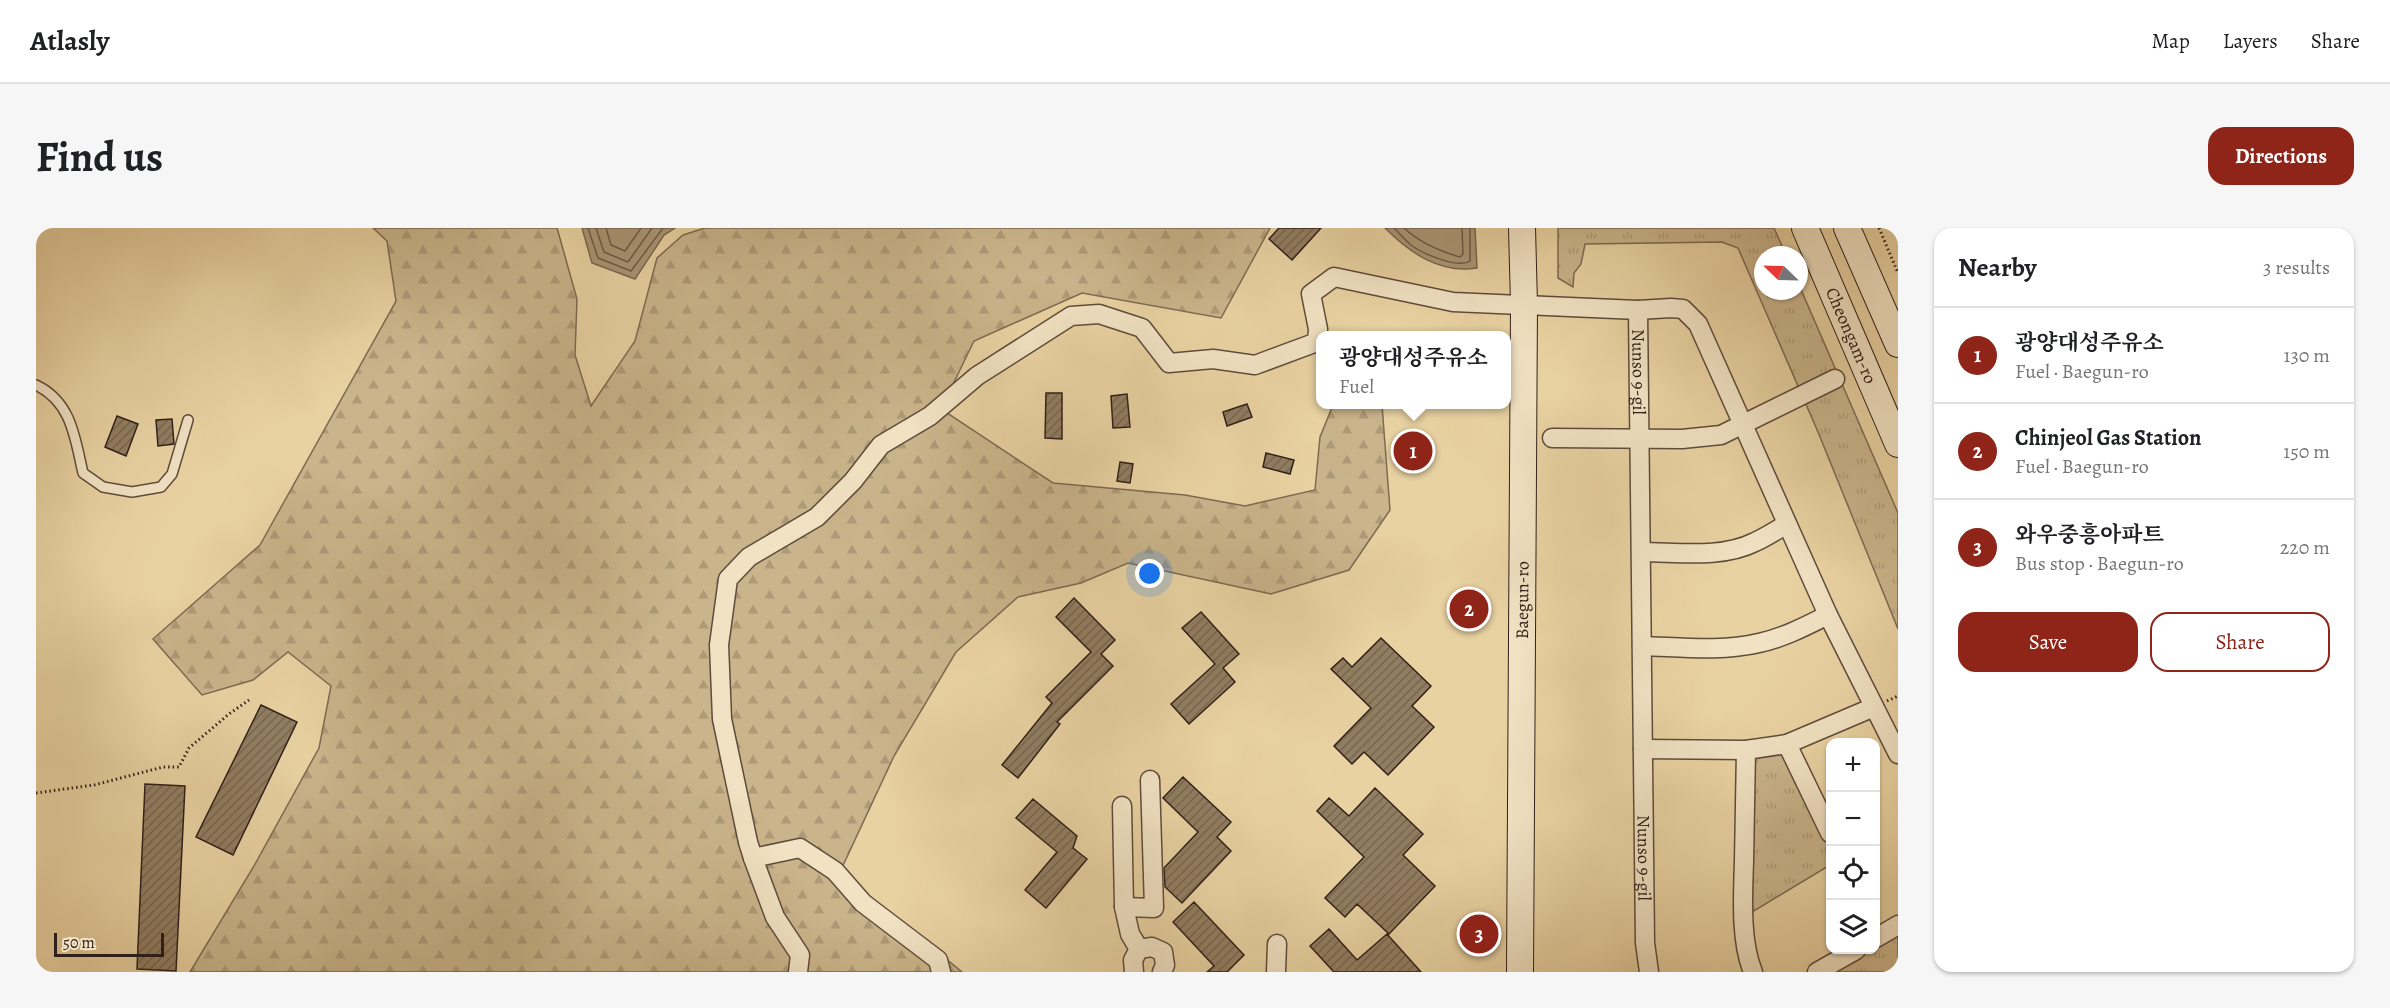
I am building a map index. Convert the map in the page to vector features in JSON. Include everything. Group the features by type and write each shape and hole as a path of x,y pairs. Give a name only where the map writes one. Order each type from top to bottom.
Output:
{"main road":[{"name":"Baegun-ro","path":"1520,972 1524,304 1522,228"},
{"name":"Cheongam-ro","path":"1805,228 1898,444"},
{"path":"1847,228 1898,344"}],"street":[{"path":"1318,331 1311,294 1334,277 1453,302 1638,310"},
{"name":"Nunso 9-gil","path":"1649,972 1645,943 1638,310 1683,309 1694,318 1828,615 1898,754"},
{"path":"798,972 800,955 775,917 747,842 722,719 719,645 728,579 749,557 817,517 853,481 881,445 930,416 977,376 1071,316 1099,314 1142,328 1169,363 1213,359 1255,365 1316,342"},
{"path":"1552,438 1703,438 1720,435 1835,379"},
{"path":"1641,552 1713,553 1734,550 1755,543 1787,524"},
{"path":"1641,646 1727,648 1758,644 1786,635 1828,615"},
{"path":"1643,749 1746,750 1787,744 1874,706"},
{"path":"1787,744 1826,825"},
{"path":"1746,750 1743,903 1749,964 1753,972"},
{"path":"1124,907 1154,908 1150,780"},
{"path":"1122,806 1124,907 1130,933 1139,949"},
{"path":"753,858 800,848 835,871 863,903 938,960 941,972"},
{"path":"1880,931 1898,925"},
{"path":"1276,972 1277,944"},
{"path":"1139,949 1152,947 1163,952 1165,965 1162,972"},
{"path":"1134,972 1133,960 1139,949"},
{"path":"1817,972 1849,954"}],"lane":[{"path":"36,385 50,391 71,420 83,473 103,487 132,492 160,487 172,474 188,420"}],"path":[{"path":"1878,228 1898,273"},
{"path":"36,793 94,785 163,767 178,767 189,748 249,700"}],"green space":[{"path":"373,228 557,228 577,299 575,355 591,406 635,341 657,258 683,235 705,228 1270,228 1221,318 1082,293 974,341 941,409 1053,483 1185,495 1245,506 1315,490 1320,437 1331,409 1382,409 1390,510 1349,570 1271,594 1128,563 1081,583 1018,597 956,652 894,756 840,872 962,972 190,972 254,866 319,748 331,686 288,652 253,680 202,695 153,639 260,545 396,301 387,241"},
{"path":"1558,228 1774,228 1782,246 1754,246 1754,285 1738,248 1722,242 1585,244 1581,264 1574,273 1573,287 1558,278"},
{"path":"1761,300 1806,300 1898,513 1898,629 1818,432"},
{"path":"1787,744 1826,825 1826,867 1744,917 1746,750"},
{"path":"1898,925 1898,972 1817,972 1849,954 1880,954 1880,936"}],"water":[{"path":"582,228 675,228 664,235 635,279 592,263"},
{"path":"1385,228 1475,228 1477,268 1451,268 1426,260 1405,246"}],"building":[{"path":"1279,228 1321,228 1292,260 1269,239"},
{"path":"1046,393 1062,393 1062,439 1045,438"},
{"path":"1127,394 1130,427 1113,428 1111,396"},
{"path":"1247,404 1252,417 1227,426 1223,412"},
{"path":"117,416 138,424 126,456 105,447"},
{"path":"172,419 174,444 158,446 156,420"},
{"path":"1266,453 1294,460 1290,474 1263,467"},
{"path":"1120,462 1133,464 1130,483 1117,481"},
{"path":"1463,595 1475,595 1474,623 1462,623"},
{"path":"1074,598 1115,640 1101,654 1113,666 1057,722 1060,724 1018,778 1002,765 1052,703 1046,697 1091,652 1056,617"},
{"path":"1201,612 1239,654 1223,668 1235,682 1189,724 1171,704 1215,664 1182,628"},
{"path":"1381,638 1431,686 1412,706 1434,727 1388,775 1364,752 1352,764 1334,746 1371,708 1331,669 1343,658 1352,667"},
{"path":"261,705 297,722 233,855 196,837"},
{"path":"1183,777 1231,822 1217,837 1231,851 1182,903 1165,887 1164,868 1198,832 1163,798"},
{"path":"145,784 185,786 176,971 137,969"},
{"path":"1375,788 1423,834 1403,855 1435,886 1389,934 1357,904 1345,917 1325,898 1364,857 1317,811 1329,798 1349,816"},
{"path":"1033,799 1077,836 1073,848 1087,859 1046,908 1025,890 1057,852 1016,818"},
{"path":"1194,902 1244,955 1227,972 1207,972 1214,966 1173,922"},
{"path":"1329,929 1357,960 1387,934 1421,972 1334,972 1310,946"}],"place":[{"name":"광양대성주유소","path":"1413,451"},
{"name":"Chinjeol Gas Station","path":"1469,609"},
{"name":"와우중흥아파트","path":"1479,934"}]}
